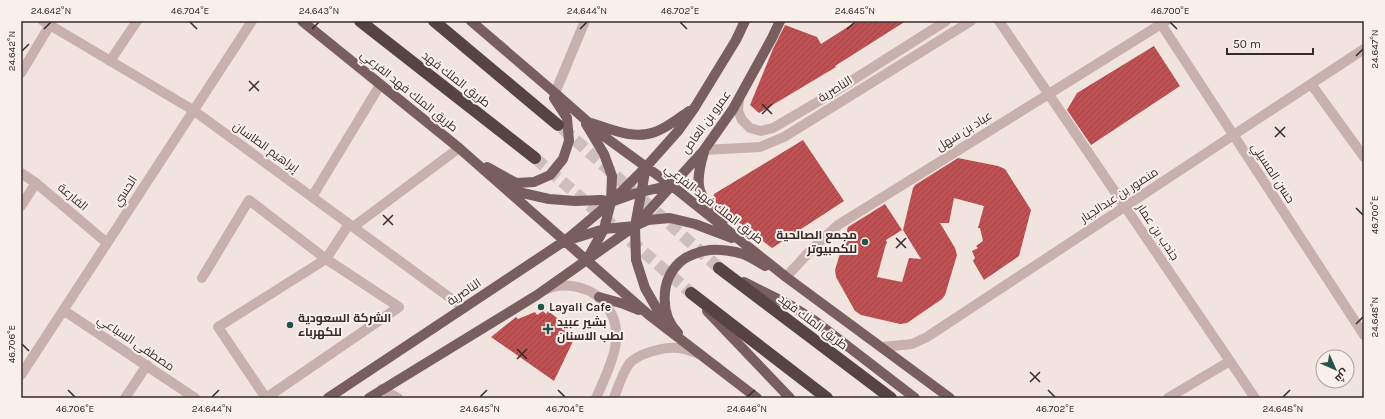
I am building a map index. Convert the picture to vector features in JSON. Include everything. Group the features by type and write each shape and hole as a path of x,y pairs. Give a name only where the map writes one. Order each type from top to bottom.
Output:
{"highway":[{"name":"طريق الملك فهد","path":"360,21 535,158"},
{"path":"434,21 558,125"},
{"name":"طريق الملك فهد","path":"719,268 891,398"},
{"path":"691,293 827,398"}],"main road":[{"name":"طريق الملك فهد الفرعي","path":"302,21 459,148 566,240 649,315 757,398"},
{"name":"طريق الملك فهد الفرعي","path":"471,21 556,93 604,137 671,185 786,277 950,398"},
{"name":"عمرو بن العاص","path":"611,202 646,167 678,130 695,107 736,40 745,21"},
{"name":"عمرو بن العاص","path":"635,226 704,150 733,109 780,21"},
{"path":"468,156 516,183 534,182 550,174 563,159 569,141 567,118 562,108 541,80"},
{"path":"584,120 612,130 633,135 655,133 695,107"},
{"path":"584,120 604,154 612,176 611,202 604,229 587,260"},
{"path":"704,150 698,170 698,187 704,200 744,243"},
{"path":"646,167 634,234 636,260 645,288 669,329"},
{"path":"481,168 518,192 549,199 575,201 601,200 611,202 671,185"},
{"name":"الناصرية","path":"328,398 566,240 611,202"},
{"path":"368,398 536,295 635,226 648,220 670,218 695,224 744,243"},
{"path":"566,240 604,229 635,226"},
{"path":"701,354 673,328 666,311 664,290 669,277 679,263 693,254 716,249 743,254 786,277"},
{"path":"719,268 790,305 815,321 915,398"},
{"path":"691,293 790,398"},
{"path":"599,297 624,304 649,315"}],"street":[{"path":"110,61 137,21"},
{"name":"الحسي","path":"21,375 252,21"},
{"path":"556,93 585,21"},
{"name":"الناصرية","path":"739,99 738,111 742,120 750,128 761,131 773,128 826,97 946,21"},
{"name":"الناصرية","path":"704,150 760,147 784,137 970,21"},
{"name":"جندب بن عمار","path":"999,21 1255,398"},
{"path":"21,73 46,23"},
{"name":"إبراهيم الطاسان","path":"46,23 193,110 464,308"},
{"name":"عباد بن سهل","path":"786,277 810,251 838,225 1164,23"},
{"name":"حسن المسيلي","path":"1164,23 1234,136 1364,335"},
{"name":"منصور بن عبدالجبار","path":"882,347 912,344 927,337 1364,49"},
{"path":"1311,84 1364,157"},
{"path":"312,197 380,85"},
{"path":"202,278 249,200 326,259 399,307 266,398 218,327 326,259 351,225 459,148"},
{"name":"الفارعة","path":"21,173 36,183 107,243"},
{"path":"21,206 36,183"},
{"path":"536,295 548,289 562,286 575,286 588,290 599,297 608,307 615,319 617,346 596,398"},
{"name":"مصطفى السباعي","path":"63,310 194,398"},
{"path":"614,398 624,372 630,362 643,355 656,350 679,348 701,354"},
{"path":"1168,398 1230,361"},
{"path":"125,398 147,365"},
{"path":"382,389 398,398"}],"building":[{"path":"857,21 906,21 835,66 836,67 759,113 750,105 773,49 785,25 817,37 821,44"},
{"path":"1154,46 1180,86 1091,145 1067,110 1077,93"},
{"path":"803,140 844,201 772,248 723,211 713,200 714,194"},
{"name":"مجمع الصالحية للكمبيوتر","path":"958,158 998,166 1005,169 1031,210 1019,256 984,280 973,261 975,258 972,251 978,248 976,246 983,241 980,228 978,228 984,206 954,198 949,223 940,223 955,248 957,255 945,295 942,299 907,323 900,324 861,315 855,311 836,277 835,270 848,227 885,204 902,230 886,240 887,243 877,277 902,282 909,258 921,259 903,230 913,188 915,185"},
{"path":"543,311 546,314 548,311 576,335 554,381 491,337 516,317 518,319 535,312 537,315"}],"tunnel":[{"path":"562,128 719,268"},
{"path":"535,158 691,293"}],"place":[{"name":"مجمع الصالحية للكمبيوتر","path":"865,242"},
{"name":"Layali Cafe","path":"541,307"},
{"name":"الشركة السعودية للكهرباء","path":"290,325"},
{"name":"بشير عبيد لطب الاسنان","path":"548,329"}]}
